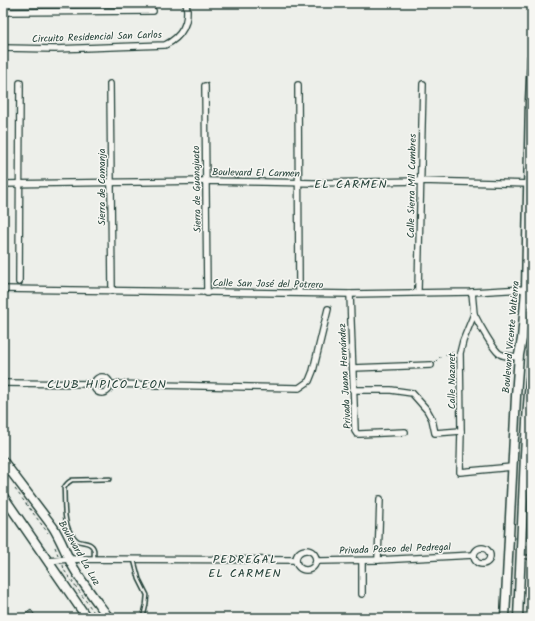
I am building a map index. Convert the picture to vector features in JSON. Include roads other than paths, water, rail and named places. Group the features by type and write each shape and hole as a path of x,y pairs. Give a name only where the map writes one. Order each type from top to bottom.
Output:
{"main road":[{"name":"Boulevard Vicente Valtierra","path":"505,618 519,357 529,289 530,100 532,57"},
{"path":"518,618 528,405 532,358"},
{"name":"Boulevard La Luz","path":"3,461 59,535 69,559 83,582 109,618"},
{"path":"3,496 87,618"}],"street":[{"name":"Circuito Residencial San Carlos","path":"3,48 164,45 176,39 182,33 187,15 186,3"},
{"path":"3,12 153,11"},
{"path":"19,282 20,83"},
{"name":"Sierra de Comanja","path":"110,84 112,291"},
{"name":"Calle Sierra Mil Cumbres","path":"418,289 423,84"},
{"path":"298,85 299,289"},
{"name":"Sierra de Guanajuato","path":"205,86 207,293"},
{"name":"Boulevard El Carmen","path":"3,184 205,181 299,183 421,181 530,184"},
{"name":"Calle San José del Potrero","path":"3,289 350,294 472,292 529,289"},
{"name":"Calle Nazaret","path":"472,292 474,314 460,351 460,472 512,467"},
{"name":"Privada Juana Hernández","path":"350,294 354,429 356,433 360,434 405,432"},
{"path":"110,384 299,388 309,381 328,309"},
{"path":"474,314 499,354 519,357"},
{"path":"353,368 431,365"},
{"path":"100,377 104,377 110,384 109,388 104,393 100,393 94,388 96,380 100,377"},
{"path":"3,383 94,384"},
{"path":"353,390 391,390 412,393 427,410 432,419 435,433 461,430"},
{"path":"378,560 380,499"},
{"path":"309,550 314,552 317,561 313,569 308,571 299,568 296,560 297,555 300,552 309,550"},
{"name":"Privada Paseo del Pedregal","path":"317,561 378,560 474,555"},
{"path":"48,561 69,559 296,560"},
{"path":"362,560 362,594"}],"lane":[{"path":"94,559 94,550 92,547 89,544 78,540 70,533 66,523 64,488 69,481 72,480 110,479"},
{"path":"521,557 532,557"},
{"path":"134,559 138,579 147,595 143,618"}],"district":[{"name":"EL CARMEN","path":"351,184"},
{"name":"CLUB HIPICO LEON","path":"107,384"},
{"name":"PEDREGAL EL CARMEN","path":"245,566"}]}
